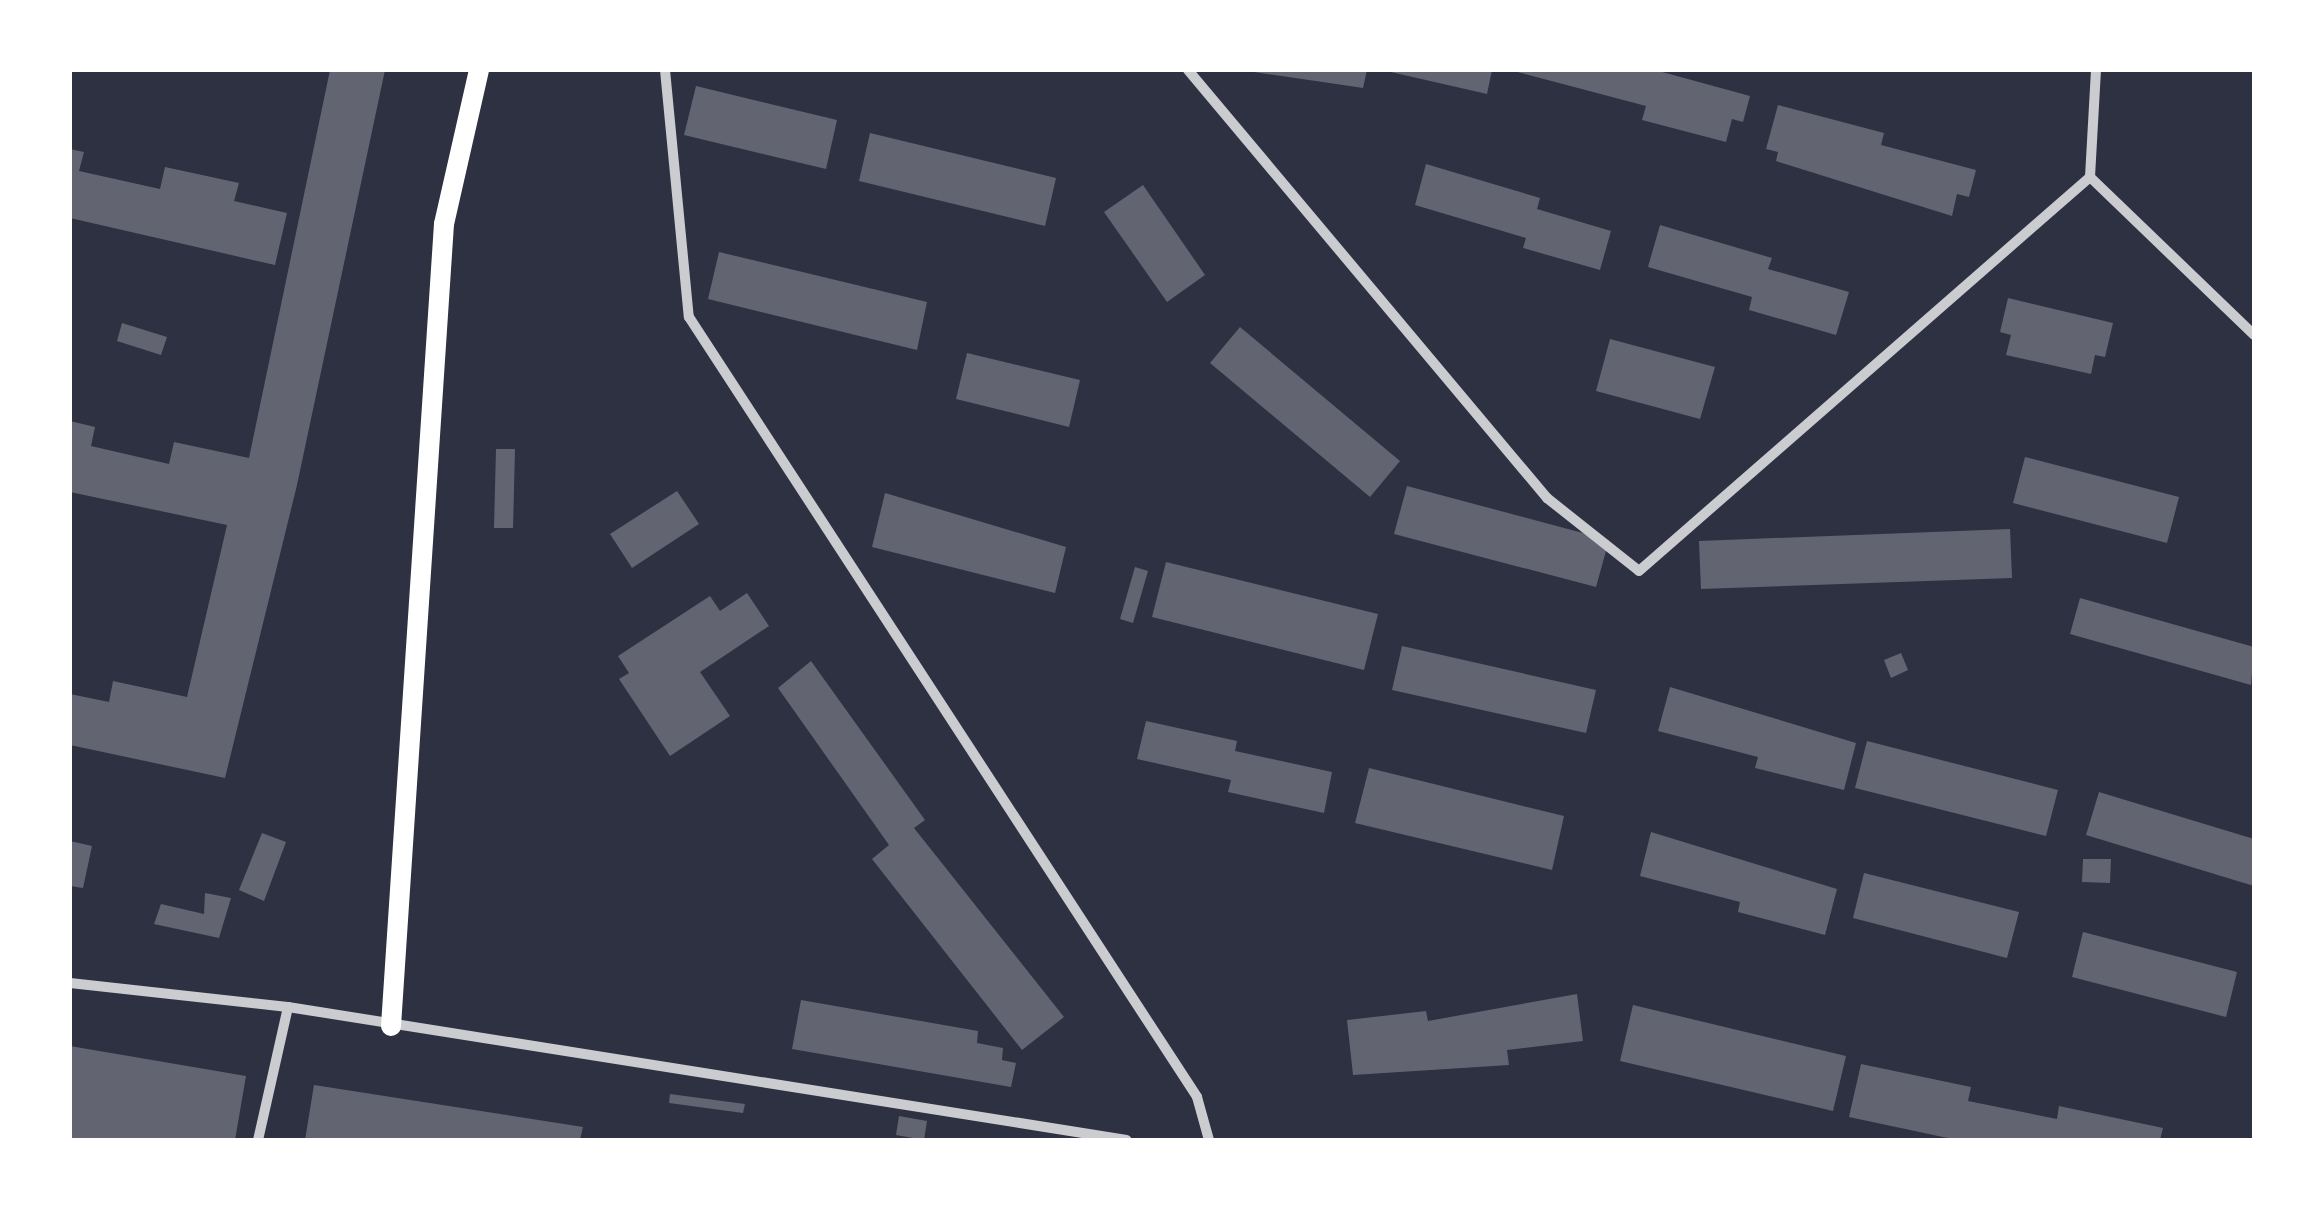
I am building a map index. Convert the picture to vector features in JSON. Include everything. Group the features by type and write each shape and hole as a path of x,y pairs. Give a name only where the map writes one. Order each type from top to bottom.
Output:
{"main road":[{"path":"391,1026 444,224 479,70"}],"street":[{"path":"665,70 688,316 1197,1098 1209,1140"},
{"path":"1188,70 1547,498 1639,570 2090,176 2096,70"},
{"path":"2090,176 2254,335"},
{"path":"70,982 288,1007 1126,1140"},
{"path":"258,1140 288,1007"}],"building":[{"path":"330,70 385,70 297,485 225,778 70,745 70,694 109,702 113,681 187,697 227,525 70,492 70,421 95,427 91,446 169,464 174,442 249,458"},
{"path":"1367,70 1363,88 1254,72"},
{"path":"1382,70 1492,70 1487,94"},
{"path":"1655,70 1750,96 1743,122 1732,119 1726,142 1642,120 1646,106 1514,71"},
{"path":"696,86 837,120 826,169 684,135"},
{"path":"1778,105 1884,133 1881,145 1976,170 1969,197 1957,194 1952,216 1776,161 1778,152 1766,149"},
{"path":"870,133 1056,178 1045,226 859,181"},
{"path":"70,149 84,152 79,171 160,189 165,167 239,183 234,201 287,213 275,265 70,218"},
{"path":"1426,164 1540,198 1537,209 1611,231 1600,270 1523,248 1526,238 1415,205"},
{"path":"1143,185 1205,275 1167,302 1104,212"},
{"path":"1660,225 1772,258 1768,269 1849,292 1836,335 1749,310 1752,297 1648,267"},
{"path":"719,252 927,302 917,350 708,299"},
{"path":"2008,298 2113,323 2105,357 2095,355 2091,374 2006,355 2011,335 2000,332"},
{"path":"122,323 167,337 161,355 117,341"},
{"path":"1240,327 1400,461 1370,497 1210,363"},
{"path":"1610,339 1715,367 1700,419 1596,391"},
{"path":"967,353 1080,380 1069,427 956,399"},
{"path":"496,449 515,449 513,528 494,528"},
{"path":"2025,457 2179,497 2167,543 2013,503"},
{"path":"1407,486 1609,540 1596,587 1394,534"},
{"path":"677,491 699,524 632,568 610,534"},
{"path":"885,493 1066,547 1055,593 872,547"},
{"path":"2010,529 2012,578 1701,589 1699,541"},
{"path":"1166,562 1378,614 1364,670 1152,617"},
{"path":"1135,567 1148,571 1133,623 1120,619"},
{"path":"747,593 769,626 700,672 730,716 670,756 619,679 629,673 618,656 710,596 720,611"},
{"path":"2080,598 2254,647 2251,685 2070,634"},
{"path":"1402,646 1596,690 1586,733 1392,690"},
{"path":"1901,653 1908,670 1891,678 1884,660"},
{"path":"811,661 925,820 914,828 1064,1017 1022,1050 872,859 889,845 778,688"},
{"path":"1670,687 1856,743 1844,790 1755,768 1758,757 1658,731"},
{"path":"1146,721 1237,741 1235,751 1332,772 1324,813 1228,792 1231,780 1137,759"},
{"path":"1867,741 2058,790 2046,836 1855,788"},
{"path":"1369,768 1564,816 1552,870 1355,823"},
{"path":"2099,792 2254,839 2254,886 2086,835"},
{"path":"1651,832 1837,889 1825,935 1738,912 1740,902 1640,876"},
{"path":"262,833 286,842 264,901 239,890"},
{"path":"70,841 92,846 83,888 70,886"},
{"path":"2083,859 2111,859 2110,883 2082,882"},
{"path":"1864,873 2019,912 2007,958 1853,918"},
{"path":"205,893 231,898 219,938 154,924 161,904 204,914"},
{"path":"2083,932 2237,972 2226,1017 2072,977"},
{"path":"1577,994 1583,1041 1507,1050 1509,1065 1353,1075 1347,1020 1426,1011 1428,1021"},
{"path":"801,1000 978,1031 977,1043 1003,1048 1002,1060 1016,1063 1011,1087 792,1049"},
{"path":"1633,1005 1846,1056 1833,1111 1620,1061"},
{"path":"70,1046 246,1076 235,1140 70,1140"},
{"path":"1861,1064 1971,1087 1968,1101 2057,1119 2059,1106 2163,1128 2160,1140 1957,1140 1849,1117"},
{"path":"314,1085 583,1127 580,1140 305,1140"},
{"path":"670,1094 745,1104 743,1113 669,1103"},
{"path":"899,1116 927,1121 924,1140 896,1135"}]}
